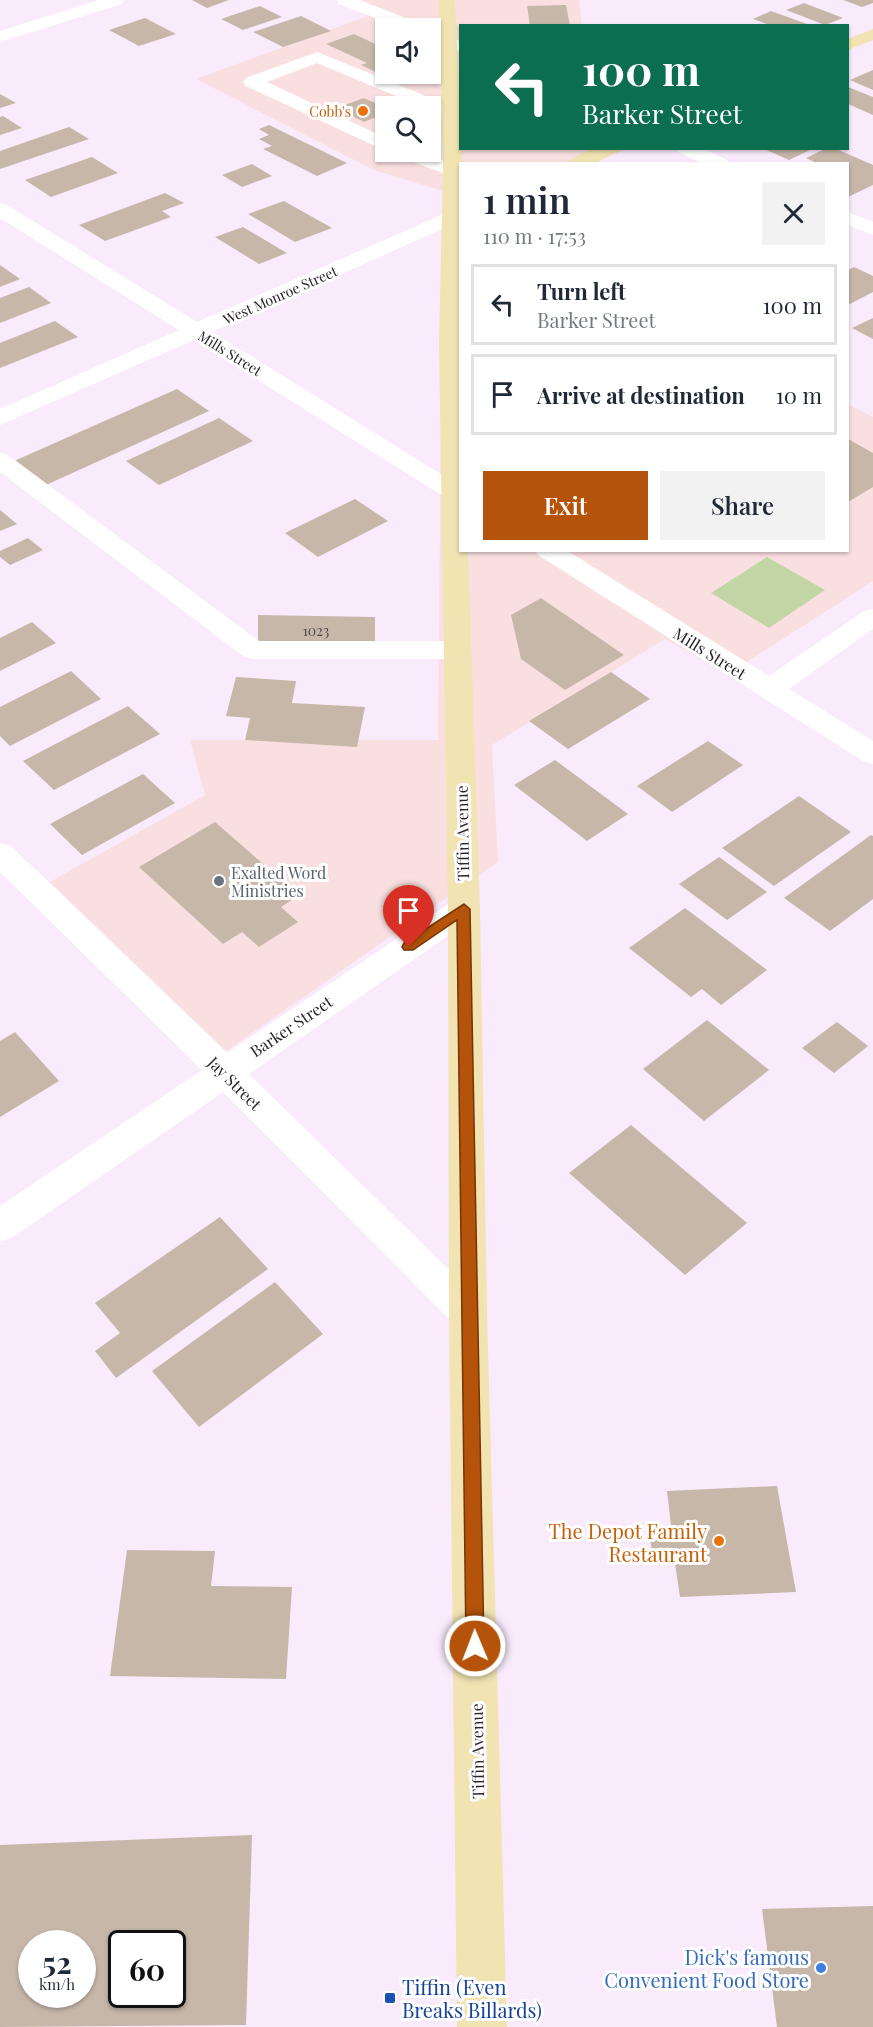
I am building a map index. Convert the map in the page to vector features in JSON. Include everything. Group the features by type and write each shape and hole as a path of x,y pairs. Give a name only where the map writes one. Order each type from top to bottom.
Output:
{"main road":[{"name":"Tiffin Avenue","path":"447,0 455,45 451,113 457,215 450,342 457,494 468,1313 482,2027"},
{"path":"849,45 873,34"},
{"path":"580,162 607,150"}],"street":[{"path":"0,37 116,0"},
{"path":"345,0 390,18"},
{"path":"441,39 455,45"},
{"path":"375,141 252,82 317,57 451,113"},
{"path":"375,134 372,128 290,88 288,82 290,79 313,70 331,71 378,89 391,88"},
{"path":"689,150 716,162"},
{"path":"431,162 453,170"},
{"name":"Mills Street","path":"0,209 457,494"},
{"name":"West Monroe Street","path":"0,418 457,215"},
{"path":"849,218 873,229"},
{"path":"0,460 253,650 458,650"},
{"name":"Mills Street","path":"550,552 873,754"},
{"path":"769,689 873,617"},
{"name":"Jay Street","path":"0,854 224,1071 468,1313"},
{"name":"Barker Street","path":"0,1226 464,909"}],"shaded area":[{"path":"337,0 579,0 582,24 459,24 459,150 625,150 596,162 459,162 459,552 849,552 849,405 873,417 873,581 728,674 665,639 492,745 498,862 226,1051 50,882 205,795 190,740 438,740 443,191 374,170 196,79 368,16"}],"green space":[{"path":"767,557 825,590 769,628 711,593"}],"building":[{"path":"192,0 229,0 207,8"},
{"path":"843,0 873,0 873,3 862,7"},
{"path":"804,3 843,18 822,24 786,10"},
{"path":"566,5 570,24 530,24 527,6"},
{"path":"260,6 282,17 243,30 221,19"},
{"path":"771,11 807,24 767,24 753,19"},
{"path":"301,16 331,31 283,47 253,32"},
{"path":"145,18 176,34 139,46 109,30"},
{"path":"354,34 375,44 375,72 361,65 367,63 326,44"},
{"path":"873,70 873,90 850,80"},
{"path":"849,87 873,97 873,115 849,104"},
{"path":"0,94 16,103 0,108"},
{"name":"Cobb's","path":"364,98 375,103 375,118 364,122 336,108"},
{"path":"3,116 22,128 0,135 0,117"},
{"path":"269,125 347,163 317,176 263,149 272,146 259,139 269,135 259,129"},
{"path":"69,127 89,139 0,169 0,151"},
{"path":"766,150 810,150 789,160"},
{"path":"823,150 839,150 873,165 873,185 849,197 849,162 815,162 806,158"},
{"path":"92,157 118,173 51,197 25,180"},
{"path":"252,164 272,176 242,187 222,175"},
{"path":"165,193 184,203 162,211 171,217 105,241 79,225"},
{"path":"284,201 332,228 295,242 248,214"},
{"path":"243,227 287,253 259,264 215,237"},
{"path":"0,265 20,279 0,287"},
{"path":"854,267 873,276 873,292 849,304 849,270"},
{"path":"29,287 51,303 0,323 0,298"},
{"path":"873,318 873,339 852,328"},
{"path":"55,321 78,337 0,368 0,343"},
{"path":"177,389 209,411 46,485 14,461"},
{"path":"219,418 253,441 159,485 126,461"},
{"path":"849,440 873,453 873,487 849,501"},
{"path":"355,499 388,521 318,557 285,533"},
{"path":"0,510 17,524 0,531"},
{"path":"28,538 43,550 10,565 0,557 0,551"},
{"path":"541,598 624,655 565,690 521,659 511,615"},
{"path":"258,615 375,617 375,643 258,645"},
{"path":"32,622 56,643 0,671 0,638"},
{"path":"71,671 101,699 10,746 0,736 0,707"},
{"path":"611,672 650,699 568,749 529,721"},
{"path":"236,677 296,681 292,703 365,707 357,747 245,740 250,718 226,716"},
{"path":"128,706 160,734 54,790 23,761"},
{"path":"708,741 743,765 672,812 637,786"},
{"path":"555,760 628,814 587,841 514,785"},
{"path":"143,774 175,803 82,855 50,824"},
{"path":"799,796 851,832 774,886 722,848"},
{"name":"Exalted Word Ministries","path":"215,822 299,895 281,907 298,922 259,947 242,932 223,944 139,867"},
{"path":"871,835 873,836 873,899 830,931 784,898"},
{"path":"719,857 767,892 727,920 679,884"},
{"path":"685,908 767,970 721,1005 702,989 691,997 629,948"},
{"path":"707,1020 769,1070 704,1121 643,1069"},
{"path":"837,1022 868,1046 834,1073 802,1048"},
{"path":"15,1032 59,1081 0,1117 0,1041"},
{"path":"631,1125 747,1223 685,1275 569,1173"},
{"path":"220,1217 268,1269 116,1378 95,1351 120,1333 95,1303"},
{"path":"275,1282 323,1334 199,1427 152,1371"},
{"name":"The Depot Family Restaurant","path":"777,1486 796,1592 680,1597 674,1557 653,1557 648,1526 671,1525 667,1491"},
{"path":"127,1550 215,1551 211,1586 292,1587 286,1679 110,1676"},
{"path":"252,1835 246,2025 0,2027 0,1845"},
{"name":"Dick's famous Convenient Food Store","path":"873,1906 873,2027 777,2027 762,1909"}],"place":[{"name":"Cobb's","path":"363,111"},
{"name":"Exalted Word Ministries","path":"219,881"},
{"name":"The Depot Family Restaurant","path":"719,1541"},
{"name":"Dick's famous Convenient Food Store","path":"821,1968"},
{"name":"Tiffin (Even Breaks Billards)","path":"390,1998"}],"route":[{"path":"409,947 464,909 468,1313 475,1646"}]}
